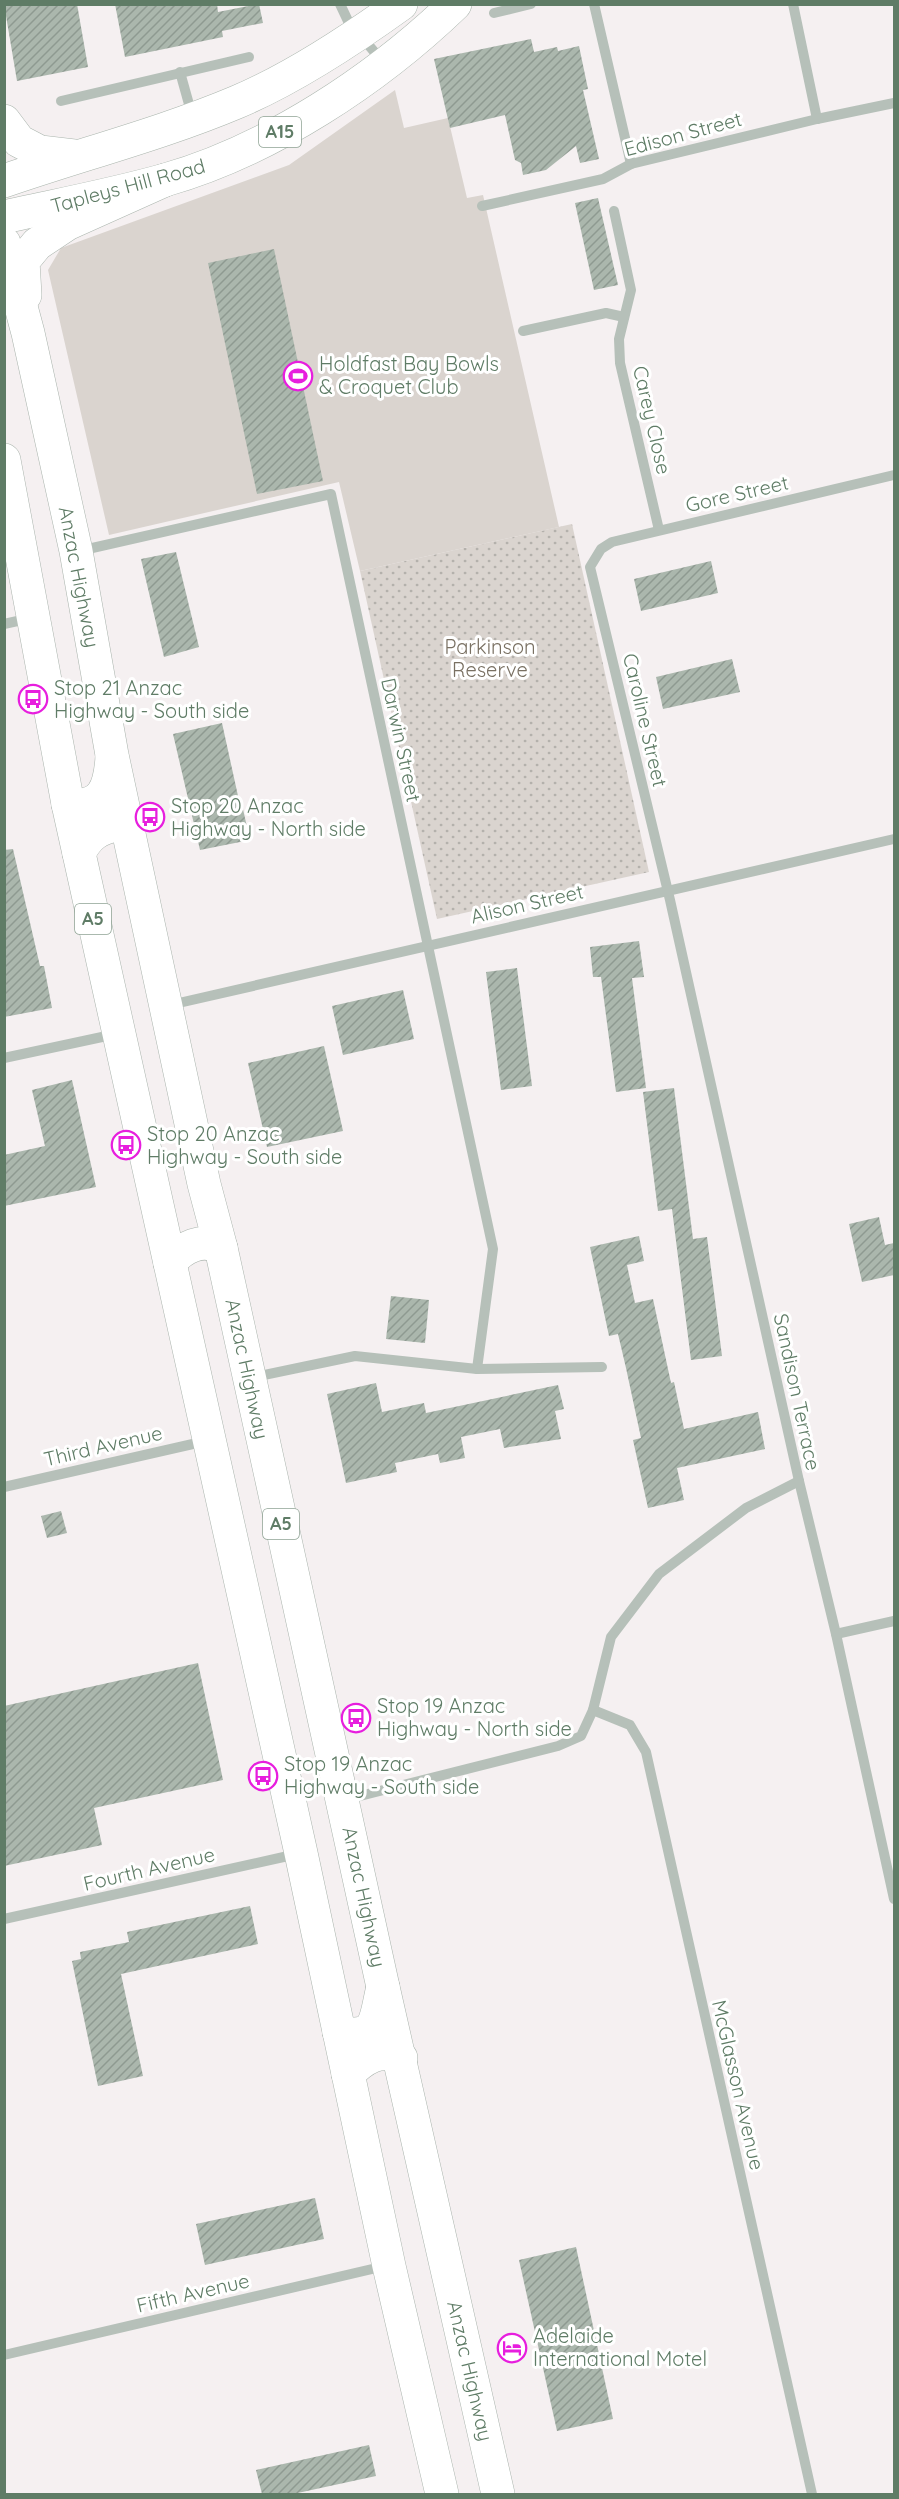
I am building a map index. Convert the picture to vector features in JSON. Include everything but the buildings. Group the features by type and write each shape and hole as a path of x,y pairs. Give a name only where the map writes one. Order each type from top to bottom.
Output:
{"main road":[{"name":"Tapleys Hill Road","path":"4,181 76,157 154,135 240,102 359,34 401,4"},
{"name":"Tapleys Hill Road","path":"4,217 165,180 222,160 295,125 429,29 455,4"},
{"path":"4,121 19,141 33,149 76,157"},
{"path":"28,333 23,261 37,244 67,224 165,180"},
{"name":"Anzac Highway","path":"4,243 28,333 76,552 112,755 204,1184 221,1248 383,1987 401,2058 498,2494"},
{"name":"A5","path":"4,460 19,621 68,804 301,1853 389,2266 442,2494"},
{"path":"68,804 82,807 92,803 103,794 110,779 112,755"},
{"path":"79,854 87,838 102,829 118,824 129,831"},
{"path":"160,1219 186,1218 195,1213 204,1184"},
{"path":"170,1263 178,1251 197,1244 212,1242 221,1248"},
{"path":"339,2032 363,2034 373,2025 383,1987"},
{"path":"348,2074 362,2060 377,2055 393,2054 401,2058"}],"street":[{"path":"340,4 348,21 384,63"},
{"path":"494,13 531,4"},
{"path":"594,4 631,164"},
{"path":"793,4 817,119"},
{"path":"61,101 249,57"},
{"path":"180,72 193,120"},
{"name":"Edison Street","path":"482,206 603,179 631,164 817,119 894,103"},
{"name":"Carey Close","path":"614,211 631,290 619,339 620,363 659,530"},
{"path":"524,331 606,313 624,317"},
{"name":"Gore Street","path":"594,558 601,549 612,542 894,475"},
{"name":"Darwin Street","path":"76,552 331,494 493,1249 477,1369"},
{"name":"Caroline Street","path":"594,558 590,567 668,891"},
{"name":"Alison Street","path":"167,1006 894,839"},
{"name":"Sandison Terrace","path":"668,891 894,1899"},
{"path":"4,1058 119,1034"},
{"path":"249,1378 356,1356 477,1369 602,1367"},
{"name":"Third Avenue","path":"4,1488 210,1440"},
{"path":"343,1801 558,1746 581,1736 593,1710 611,1637 659,1574 746,1508 799,1481"},
{"path":"836,1634 894,1621"},
{"name":"McGlasson Avenue","path":"593,1710 630,1725 646,1752 812,2494"},
{"name":"Fourth Avenue","path":"4,1919 301,1853"},
{"name":"Fifth Avenue","path":"4,2355 389,2266"}],"green space":[{"name":"Holdfast Bay Bowls & Croquet Club","path":"395,90 404,128 448,118 467,198 483,195 559,527 360,571 339,482 109,535 48,270 61,248 289,165"},
{"name":"Parkinson Reserve","path":"572,524 649,872 437,919 360,571"}],"place":[{"name":"Holdfast Bay Bowls & Croquet Club","path":"298,376"},
{"name":"Stop 21 Anzac Highway - South side","path":"33,699"},
{"name":"Stop 20 Anzac Highway - North side","path":"150,817"},
{"name":"Stop 20 Anzac Highway - South side","path":"126,1145"},
{"name":"Stop 19 Anzac Highway - North side","path":"356,1718"},
{"name":"Stop 19 Anzac Highway - South side","path":"263,1776"},
{"name":"Adelaide International Motel","path":"512,2348"}]}
